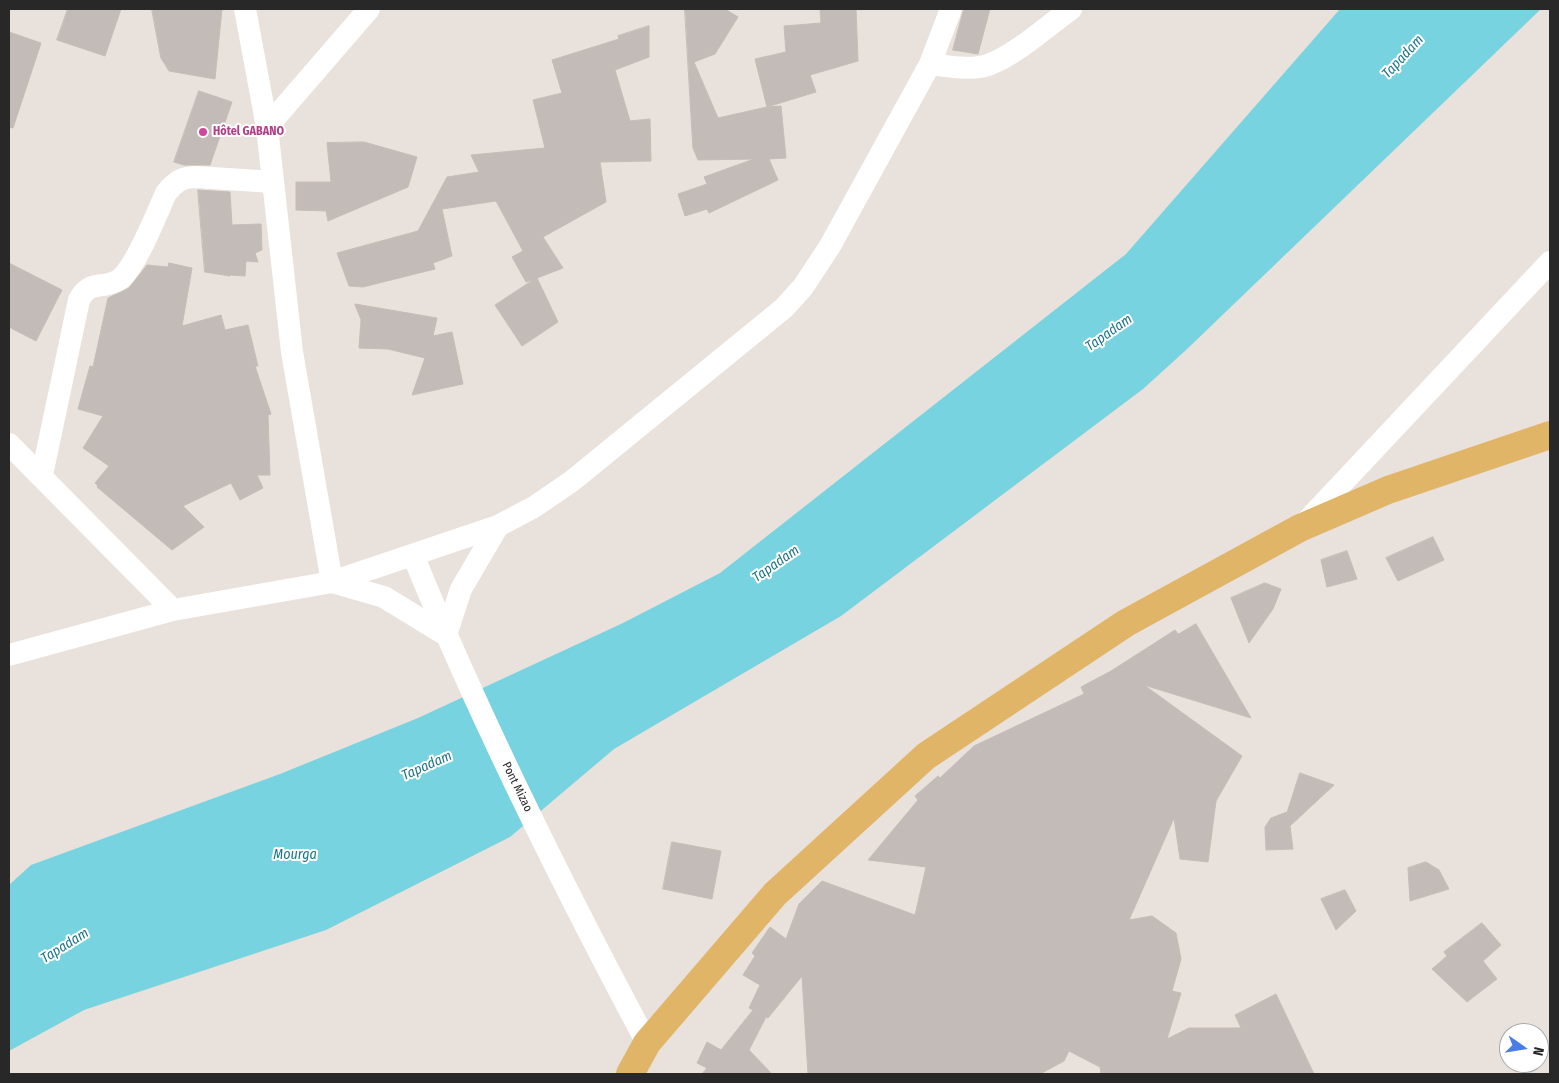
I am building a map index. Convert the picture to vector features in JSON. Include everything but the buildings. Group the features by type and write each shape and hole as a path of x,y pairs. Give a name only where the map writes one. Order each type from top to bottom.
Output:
{"main road":[{"path":"630,1074 648,1043 776,894 926,756 1126,624 1300,528 1388,490 1550,435"}],"street":[{"path":"245,9 267,127 292,352 332,582"},
{"path":"267,127 369,9"},
{"path":"9,655 174,610 332,582 498,526 534,507 572,480 784,308 802,287 830,246 930,64 951,9"},
{"path":"930,64 964,67 987,65 1020,46 1071,9"},
{"path":"42,475 79,300 83,292 91,286 111,284 127,273 166,193 174,183 185,177 273,182"},
{"path":"1300,528 1550,262"},
{"path":"9,444 42,475 174,610"},
{"path":"332,582 384,596 446,635 461,590 498,526"},
{"name":"Pont Mizao","path":"413,554 456,659 579,915 648,1043"}],"water":[{"name":"Mourga","path":"1340,9 1541,9 1185,351 1143,389 841,616 614,749 510,837 326,930 84,1010 9,1051 9,885 31,865 280,774 418,718 623,623 720,573 1126,254"}],"place":[{"name":"Hôtel GABANO","path":"203,132"}],"water label":[{"name":"Tapadam","path":"1403,57"},
{"name":"Tapadam","path":"1109,333"},
{"name":"Tapadam","path":"776,564"},
{"name":"Tapadam","path":"427,766"},
{"name":"Tapadam","path":"65,946"}]}
